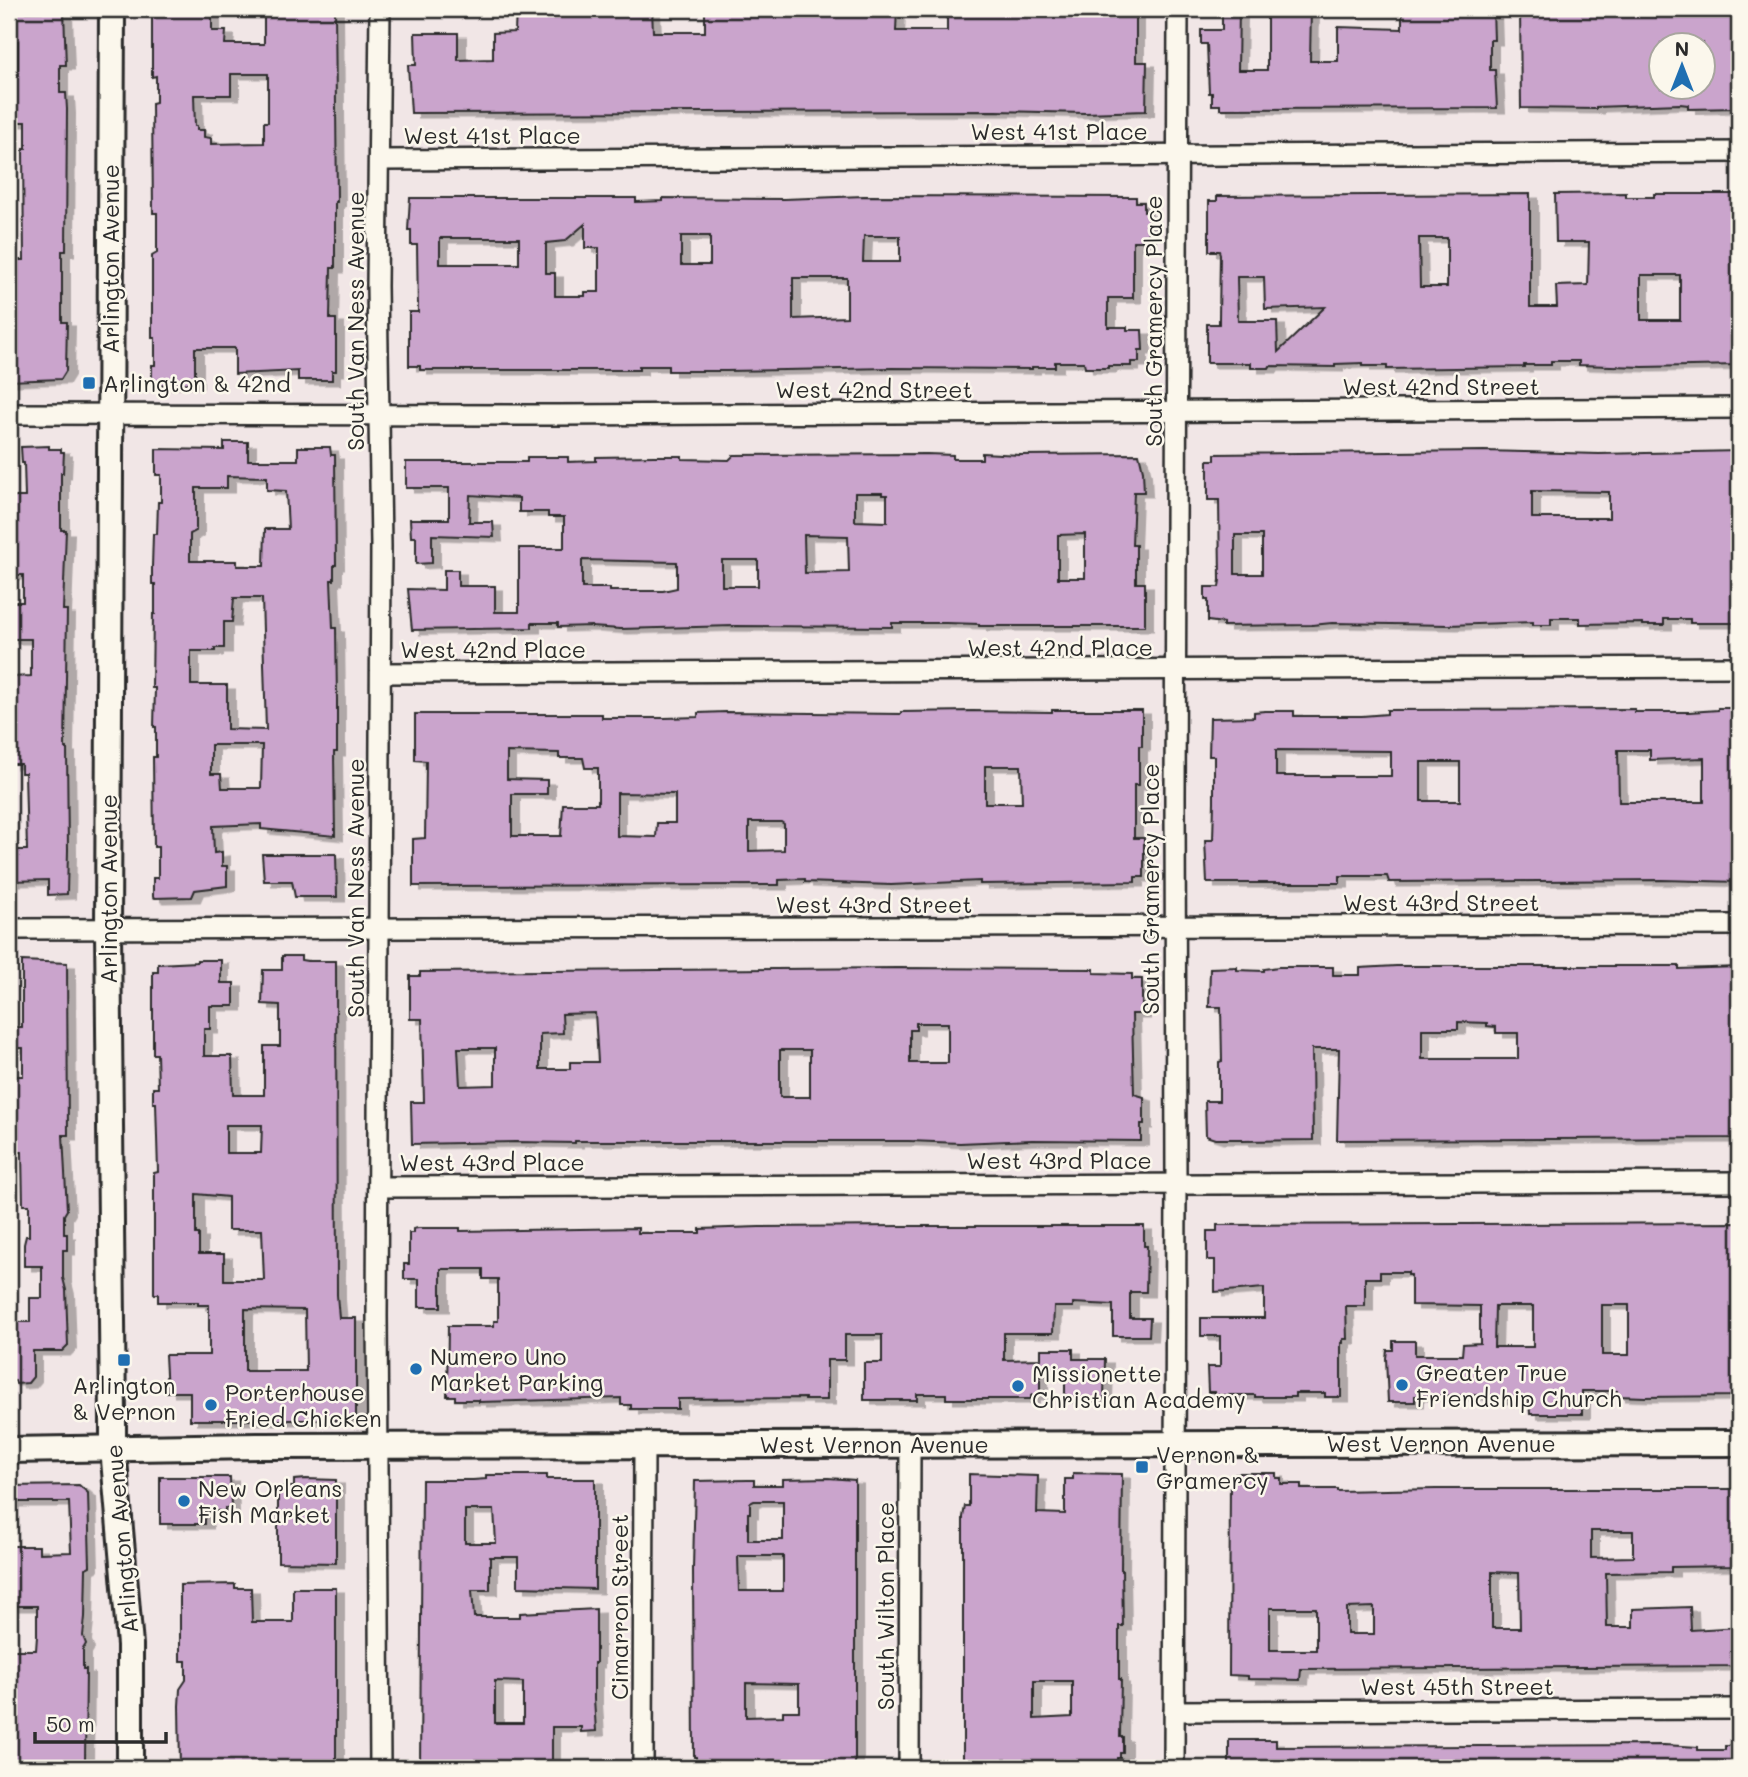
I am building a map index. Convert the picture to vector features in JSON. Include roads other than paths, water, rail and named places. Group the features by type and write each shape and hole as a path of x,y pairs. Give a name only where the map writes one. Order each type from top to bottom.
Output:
{"main road":[{"name":"Arlington Avenue","path":"112,9 108,930 113,1448 130,1645 130,1768"},
{"name":"West Vernon Avenue","path":"9,1450 379,1446 1739,1443"}],"street":[{"name":"South Van Ness Avenue","path":"380,9 380,1768"},
{"name":"South Gramercy Place","path":"1174,1768 1178,9"},
{"name":"West 41st Place","path":"380,160 1739,152"},
{"name":"West 42nd Street","path":"9,414 378,415 1739,408"},
{"name":"West 42nd Place","path":"381,673 1739,667"},
{"name":"West 43rd Street","path":"9,929 1739,925"},
{"name":"West 43rd Place","path":"379,1187 1739,1182"},
{"name":"South Wilton Place","path":"909,1768 910,1444"},
{"name":"Cimarron Street","path":"643,1768 644,1445"},
{"name":"West 45th Street","path":"1174,1711 1739,1709"}],"place":[{"name":"Arlington & 42nd","path":"89,383"},
{"name":"Arlington & Vernon","path":"124,1360"},
{"name":"Numero Uno Market Parking","path":"416,1369"},
{"name":"Greater True Friendship Church","path":"1402,1385"},
{"name":"Missionette Christian Academy","path":"1018,1386"},
{"name":"Porterhouse Fried Chicken","path":"211,1405"},
{"name":"Vernon & Gramercy","path":"1142,1467"},
{"name":"New Orleans Fish Market","path":"184,1501"}]}
